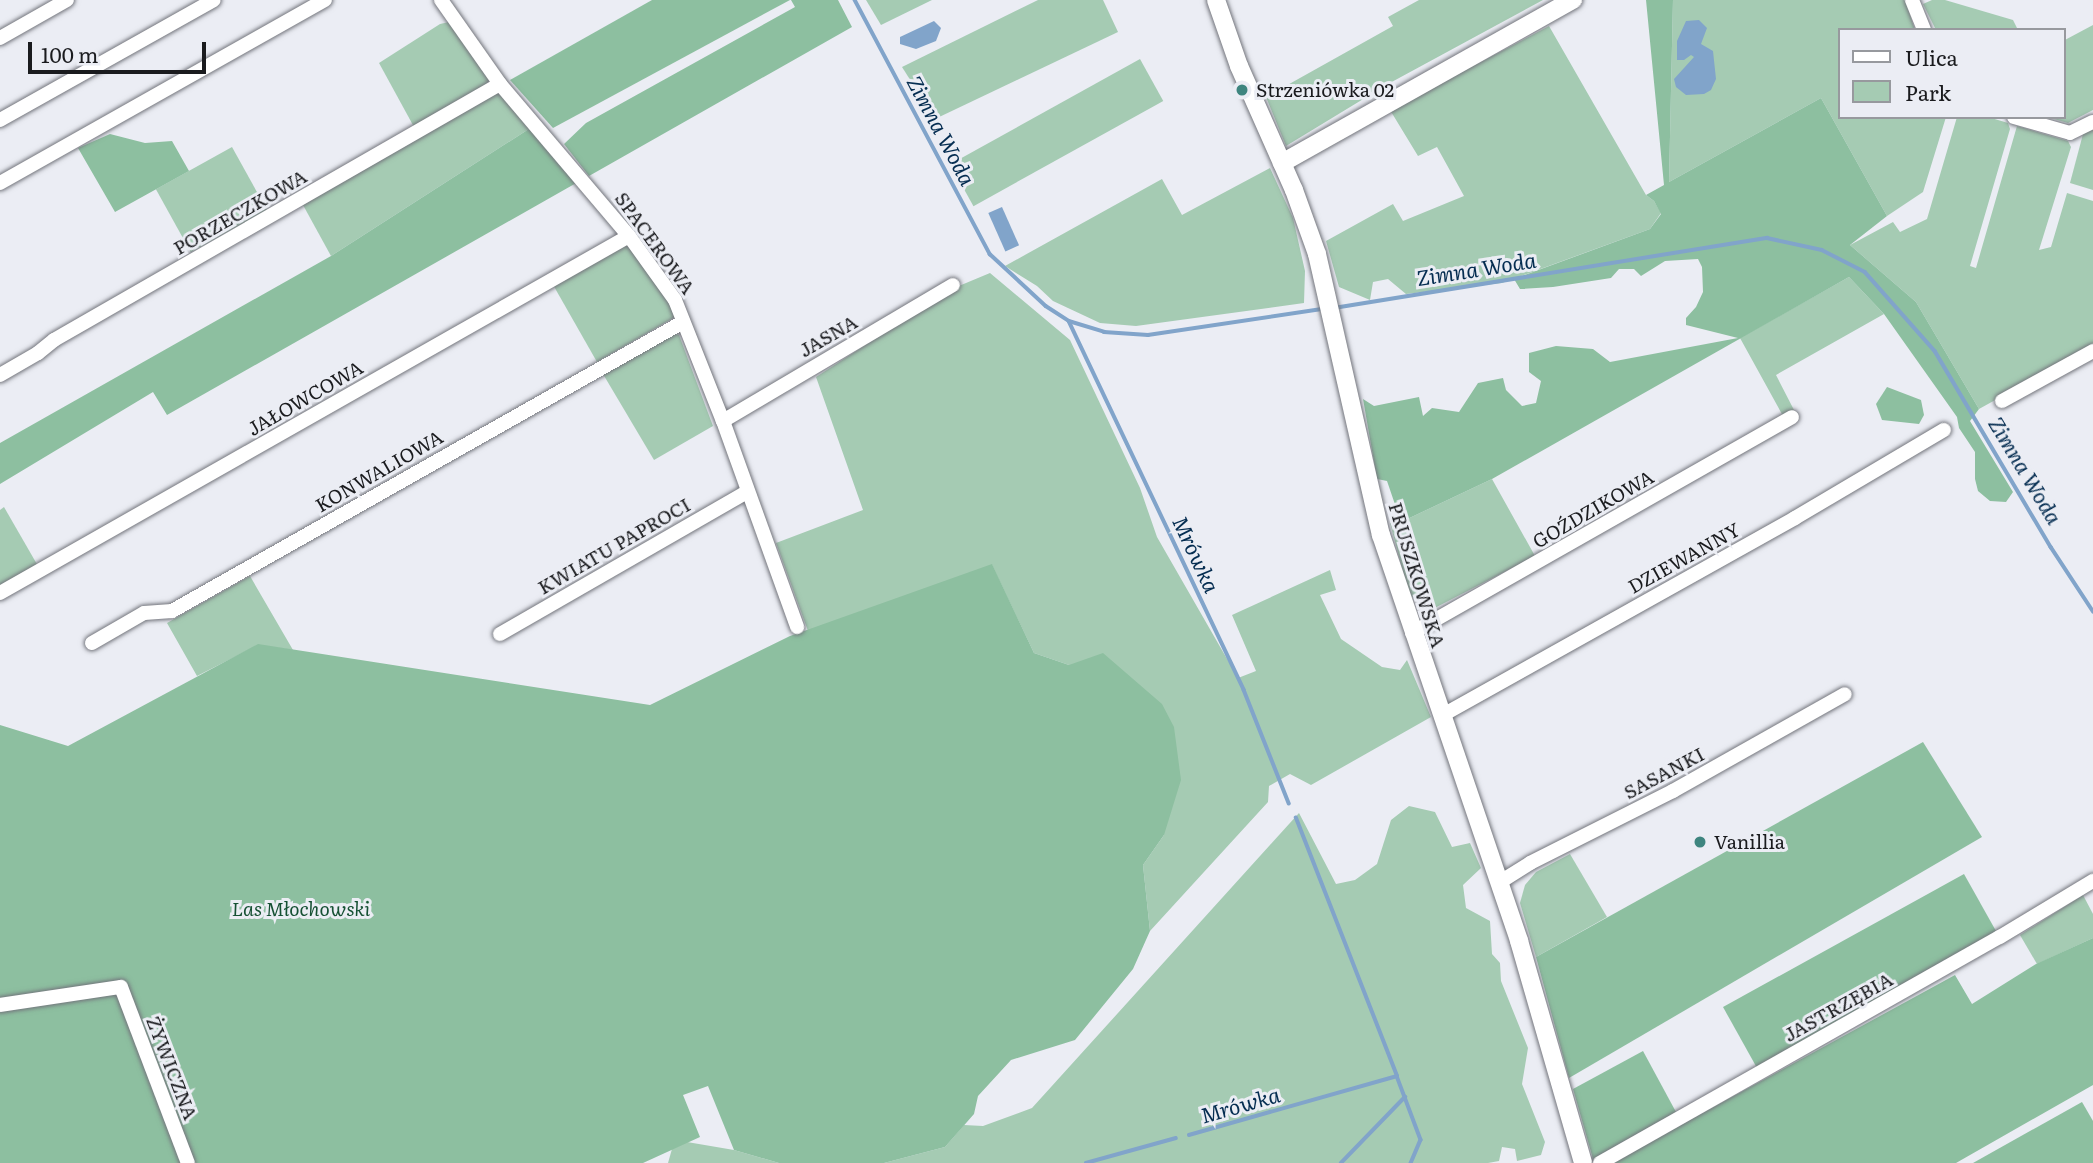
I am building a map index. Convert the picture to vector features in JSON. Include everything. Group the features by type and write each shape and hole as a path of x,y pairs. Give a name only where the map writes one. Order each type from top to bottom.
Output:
{"street":[{"path":"0,38 66,0"},
{"path":"0,120 214,0"},
{"path":"0,183 325,0"},
{"name":"SPACEROWA","path":"440,0 500,84 629,236 675,300 723,421 797,627"},
{"name":"PRUSZKOWSKA","path":"1216,0 1240,66 1306,220 1331,306 1375,513 1412,633 1500,882 1583,1163"},
{"path":"1282,163 1573,0"},
{"path":"1912,0 1923,28"},
{"name":"PORZECZKOWA","path":"0,375 38,353 48,343 500,84"},
{"path":"2021,119 2070,133 2093,122"},
{"name":"JAŁOWCOWA","path":"0,593 629,236"},
{"name":"JASNA","path":"723,421 953,285"},
{"name":"KONWALIOWA","path":"92,643 144,612 172,611 684,322"},
{"path":"2002,401 2093,351"},
{"name":"GOŹDZIKOWA","path":"1412,633 1792,417"},
{"name":"DZIEWANNY","path":"1441,716 1795,518 1944,430"},
{"name":"KWIATU PAPROCI","path":"500,634 747,492"},
{"name":"SASANKI","path":"1500,882 1530,863 1673,792 1845,694"},
{"name":"JASTRZĘBIA","path":"1600,1163 1935,975 2093,881"},
{"name":"ŻYWICZNA","path":"0,1005 121,987 188,1163"}],"green space":[{"path":"652,0 790,0 553,128 510,80"},
{"path":"791,0 838,0 852,27 589,176 564,144 586,123 795,7"},
{"path":"866,0 932,0 881,25"},
{"path":"1038,0 1103,0 1118,32 935,119 902,67"},
{"path":"1419,0 1543,0 1388,84 1286,146 1266,97 1393,26 1388,17"},
{"path":"1646,0 1673,0 1669,182 1821,98 1887,216 1850,245 1916,302 1979,409 1970,421 2013,492 2006,502 1990,501 1978,491 1975,452 1959,428 1957,417 1884,314 1849,277 1492,479 1401,522 1387,481 1377,479 1363,399 1374,406 1419,397 1423,416 1432,408 1459,412 1478,383 1503,378 1506,390 1522,406 1536,403 1541,381 1529,372 1529,353 1556,346 1593,349 1610,362 1738,338 1686,325 1686,318 1696,307 1703,292 1702,267 1698,259 1665,261 1641,276 1634,269 1619,269 1611,278 1553,287 1520,289 1514,279 1650,229 1661,214 1654,201 1646,195 1664,185"},
{"path":"1673,0 1905,0 1914,28 1838,28 1838,119 1945,119 1923,192 1887,216 1821,98 1669,182"},
{"path":"1932,0 1945,0 2013,20 2017,28 1935,28 1923,4"},
{"path":"449,22 489,80 486,85 414,127 379,63 440,24"},
{"path":"2093,25 2093,110 2068,123 2054,119 2065,119 2065,40"},
{"path":"1549,26 1646,195 1654,201 1661,213 1650,229 1502,283 1406,294 1388,279 1373,282 1370,300 1339,287 1326,241 1393,204 1403,221 1464,196 1437,147 1418,156 1390,110"},
{"path":"1140,59 1163,101 973,206 950,164"},
{"path":"497,93 503,93 532,127 331,256 303,205"},
{"path":"1956,119 1995,119 2008,123 2010,129 1970,266 1976,268 2017,126 2068,141 2071,147 2039,250 2051,247 2067,193 2093,201 2093,346 1979,409 1916,302 1850,245 1893,222 1900,232 1927,219"},
{"path":"532,127 578,182 167,415 153,392 0,484 0,443 331,256"},
{"path":"2093,128 2093,190 2070,183 2083,134"},
{"path":"110,134 145,143 172,141 189,171 115,212 78,148"},
{"path":"232,147 267,210 191,252 156,189"},
{"path":"1270,168 1293,218 1305,271 1304,303 1136,326 1100,323 1053,301 1037,286 1005,266 1162,179 1182,215"},
{"path":"626,243 671,305 675,317 597,362 552,283"},
{"path":"990,273 1070,340 1140,488 1157,537 1238,678 1256,671 1232,615 1330,570 1336,590 1320,595 1341,639 1382,667 1400,670 1407,660 1431,717 1311,785 1290,774 1269,786 1268,802 1150,931 1143,865 1164,835 1069,665 1034,653 992,565 808,631 776,543 863,510 816,377 954,288"},
{"path":"1849,277 1884,314 1776,375 1794,410 1783,416 1740,338"},
{"path":"675,334 679,335 713,426 654,460 603,374"},
{"path":"1887,387 1921,400 1924,415 1919,424 1882,420 1876,404"},
{"path":"1492,479 1535,556 1425,613 1417,600 1409,594 1390,523 1401,522"},
{"path":"4,507 38,566 0,588 0,510"},
{"name":"Las Młochowski","path":"992,564 1034,653 1069,665 1103,653 1162,704 1174,727 1181,780 1164,835 1143,865 1150,931 1133,969 1075,1040 1011,1060 978,1096 974,1114 945,1147 884,1163 779,1163 734,1150 708,1086 683,1095 700,1137 643,1163 0,1163 0,725 68,746 258,644 650,705 790,636"},
{"path":"250,576 293,650 258,645 197,676 167,623"},
{"path":"1923,742 1982,837 1569,1078 1536,957"},
{"path":"1409,806 1435,812 1452,847 1470,843 1481,868 1463,885 1466,908 1490,921 1492,954 1500,963 1501,981 1528,1048 1522,1084 1545,1142 1541,1155 1517,1161 1515,1149 1502,1147 1499,1161 1488,1163 884,1163 945,1147 964,1125 983,1126 1032,1108 1299,813 1336,884 1355,880 1377,864 1391,820"},
{"path":"1570,854 1607,917 1536,957 1520,903 1525,885 1536,872"},
{"path":"1964,874 1996,931 1950,960 1757,1068 1723,1007"},
{"path":"2083,895 2093,914 2093,938 2037,964 2020,935"},
{"path":"2093,938 2093,1085 1956,1163 1611,1163 1955,975 1972,1004 2036,964"},
{"path":"1643,1051 1676,1112 1593,1159 1573,1089"},
{"path":"2082,1102 2093,1121 2093,1163 1973,1163"},
{"path":"687,1142 734,1150 779,1163 668,1163 672,1149"}],"water":[{"path":"1699,20 1707,28 1701,44 1713,51 1716,79 1711,90 1704,94 1686,95 1676,87 1674,79 1694,57 1691,55 1684,60 1677,60 1677,41 1686,21"},
{"path":"934,21 941,28 936,41 916,49 900,44 900,37"},
{"path":"1002,207 1019,245 1005,251 988,213"}],"waterway":[{"name":"Zimna Woda","path":"855,0 990,254 1046,306 1069,321 1104,332 1148,335 1323,309"},
{"name":"Zimna Woda","path":"1334,308 1767,238 1822,250 1865,272 1935,351 2051,547 2093,611"},
{"name":"Mrówka","path":"1069,321 1244,690 1289,803"},
{"name":"Mrówka","path":"1189,1135 1397,1076 1296,818"},
{"path":"1397,1076 1421,1140 1411,1163"},
{"path":"1341,1163 1405,1097"},
{"name":"Mrówka","path":"1086,1163 1176,1138"}],"place":[{"name":"Strzeniówka 02","path":"1242,90"},
{"name":"Vanillia","path":"1700,842"}]}
